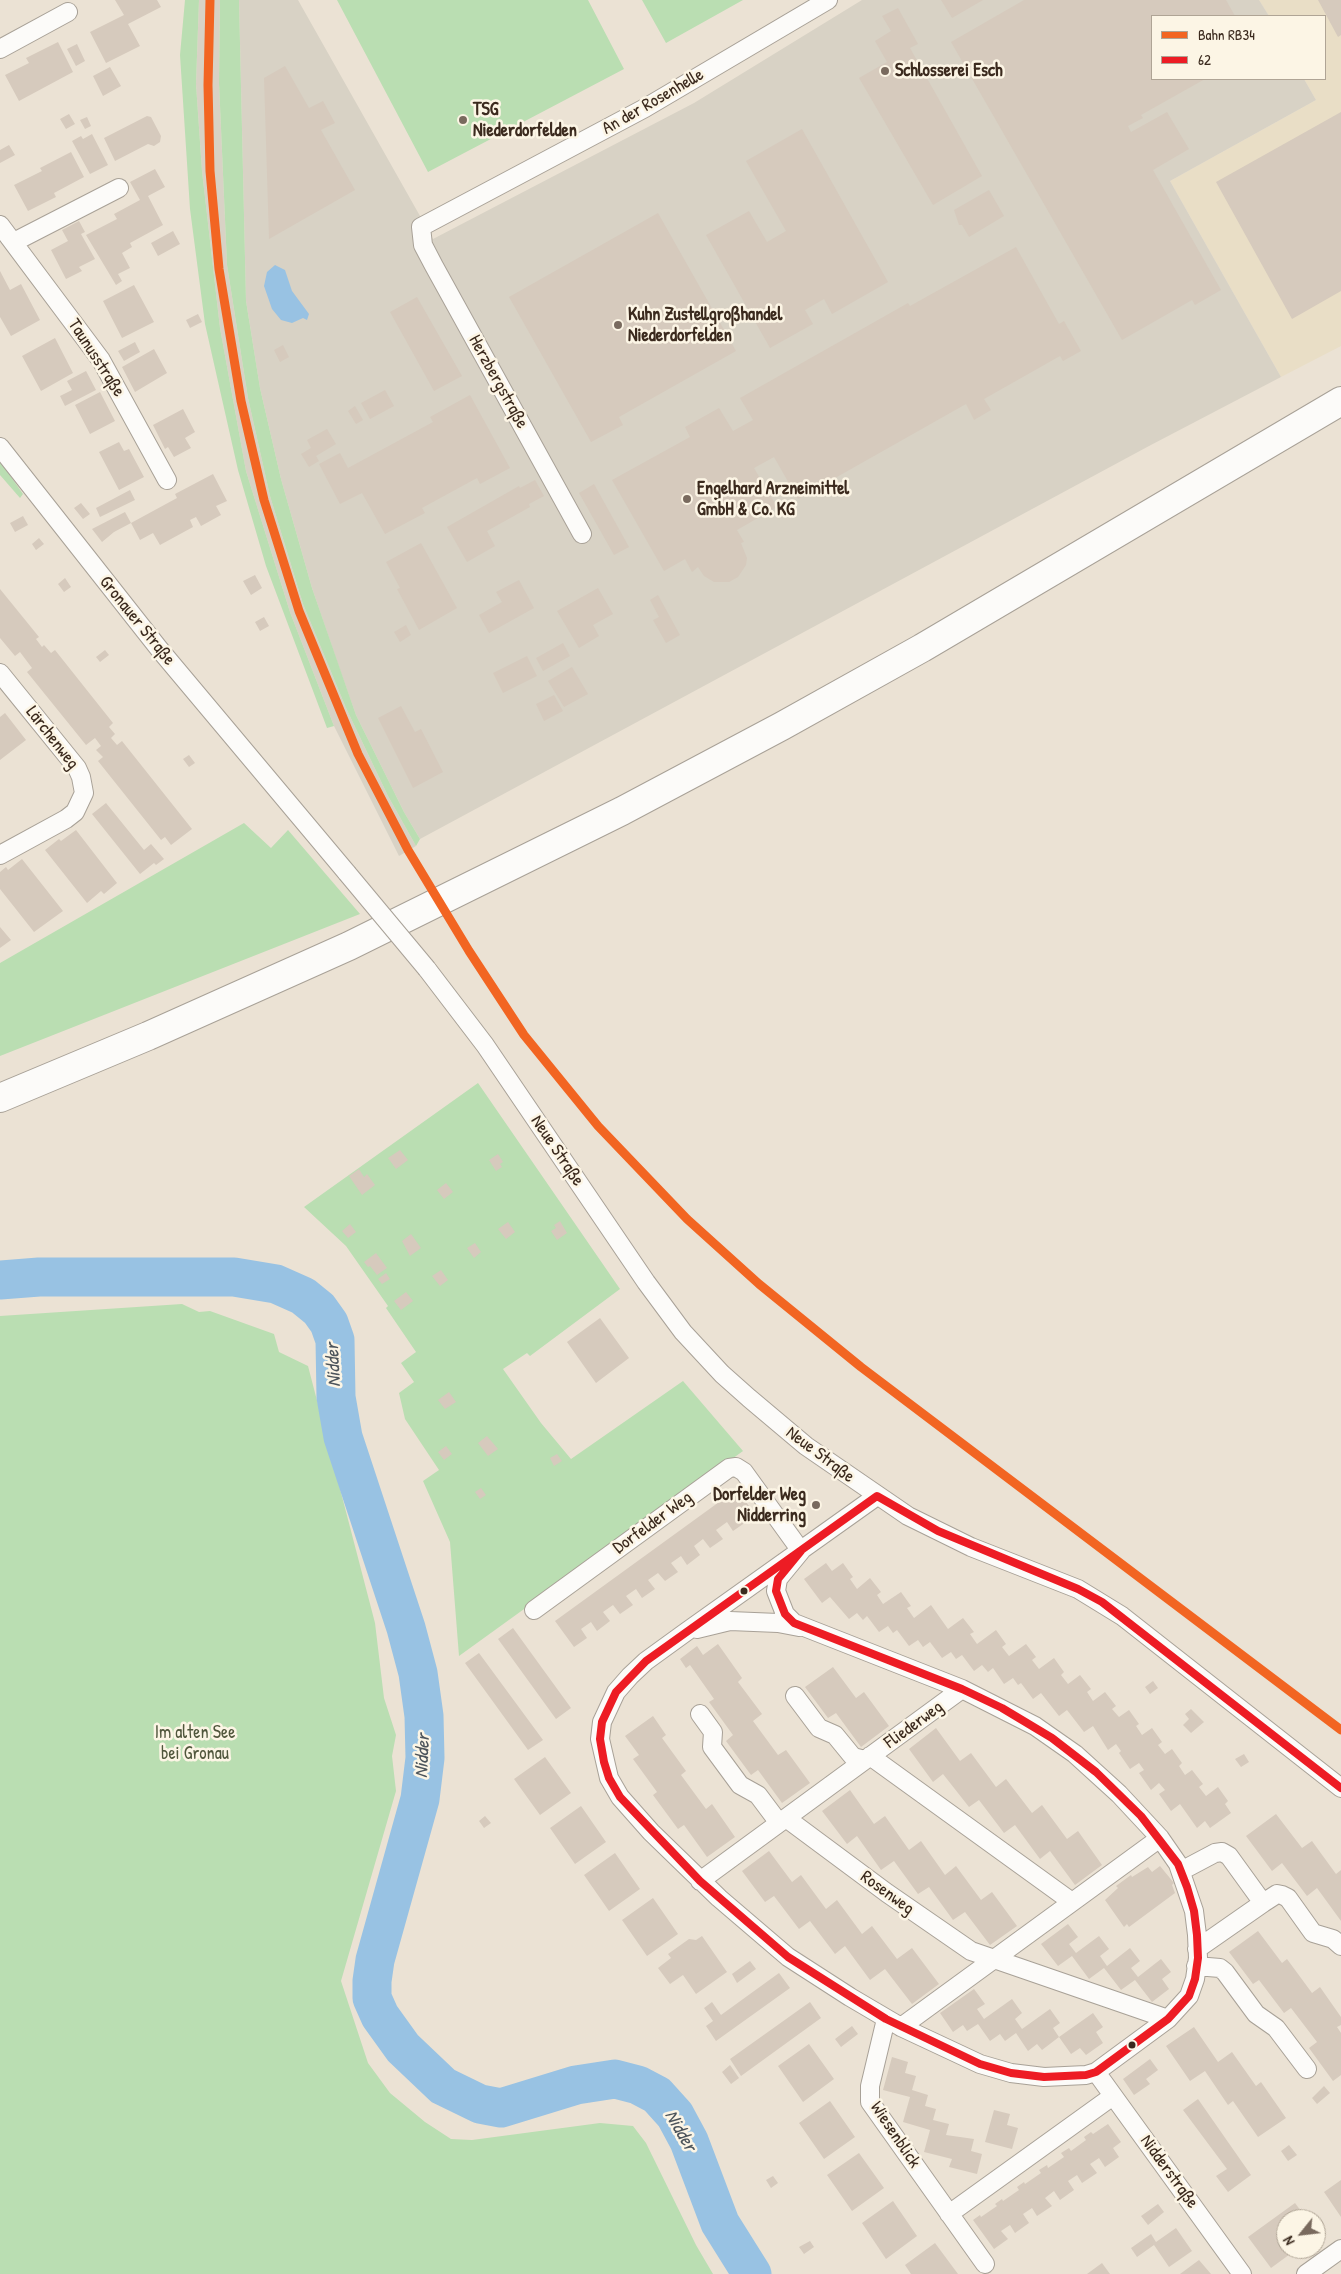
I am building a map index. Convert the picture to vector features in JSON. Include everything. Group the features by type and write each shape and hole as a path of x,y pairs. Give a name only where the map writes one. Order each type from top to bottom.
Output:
{"main road":[{"path":"0,1098 148,1036 349,946 622,811 782,726 922,648 1341,401"}],"street":[{"name":"An der Rosenhelle","path":"421,228 646,108 828,0"},
{"path":"0,49 68,12"},
{"path":"14,242 119,188"},
{"name":"Taunusstraße","path":"0,225 101,360 167,480"},
{"name":"Herzbergstraße","path":"421,228 423,245 434,266 582,534"},
{"name":"Gronauer Straße","path":"0,447 154,642 347,873"},
{"name":"Lärchenweg","path":"0,673 77,768 84,793 75,812 66,819 0,855"},
{"name":"Neue Straße","path":"347,873 427,968 485,1045 641,1274 683,1332 722,1374 779,1424 877,1496 938,1532 1069,1586 1102,1602 1151,1638 1341,1788"},
{"name":"Dorfelder Weg","path":"534,1610 729,1468 736,1468 744,1472 801,1551"},
{"path":"801,1551 778,1580 776,1591 785,1614 794,1623 962,1689 1035,1726 1075,1754 1141,1816 1160,1838 1181,1870 1194,1911 1197,1948 1195,1979 1189,1996 1168,2019 1096,2072 1080,2076 1044,2077 1011,2073 980,2064 893,2023 788,1957 750,1926 700,1881 651,1832 620,1797 609,1778 600,1739 602,1722 616,1692 646,1661 877,1496"},
{"path":"686,1632 730,1621 778,1623 807,1629"},
{"name":"Fliederweg","path":"700,1881 962,1689"},
{"path":"795,1696 818,1728 835,1735 853,1756 868,1758 1072,1902"},
{"path":"700,1714 713,1732 712,1747 740,1785 758,1795 783,1820"},
{"name":"Rosenweg","path":"783,1820 971,1951 1168,2019"},
{"path":"893,2023 993,1959 1160,1838"},
{"path":"1181,1870 1222,1852 1229,1856 1263,1903"},
{"path":"1197,1948 1277,1894 1282,1894 1288,1898 1313,1933 1333,1939 1341,1946"},
{"path":"1196,1966 1220,1968 1225,1972 1256,2014 1276,2028 1307,2069"},
{"name":"Wiesenblick","path":"893,2023 870,2086 870,2102 985,2264"},
{"name":"Nidderstraße","path":"1096,2072 1242,2274"},
{"path":"950,2214 1113,2096"},
{"path":"1306,2274 1341,2249"}],"shaded area":[{"path":"199,0 220,0 219,83 227,265 248,398 270,496 303,604 346,708 388,796 416,846 399,856 334,726 290,612 246,471 220,328 202,171 196,84"},
{"path":"239,0 298,0 433,239 694,103 862,0 1259,0 1268,15 1151,15 1151,80 1305,80 1316,100 1170,181 1281,377 1149,446 420,839 404,812 356,715 312,588 281,479 260,388 246,301"},
{"path":"1259,0 1341,0 1341,346 1281,377 1170,181 1316,100 1305,80 1326,80 1326,15 1268,15"}],"green space":[{"path":"185,0 199,0 196,84 202,171 220,328 246,471 290,612 334,726 327,728 266,566 238,470 205,324 190,209 180,55"},
{"path":"220,0 239,0 246,301 260,388 281,479 312,588 356,715 404,812 420,839 416,846 388,796 346,708 303,604 270,496 248,398 227,265 219,83"},
{"name":"TSG Niederdorfelden","path":"337,0 588,0 624,69 428,172"},
{"path":"642,0 743,0 666,43"},
{"path":"0,461 23,494 20,498 0,475"},
{"path":"244,823 271,848 288,830 360,914 0,1056 0,963"},
{"path":"478,1083 620,1289 530,1356 527,1353 503,1369 541,1423 571,1459 683,1381 743,1451 459,1656 450,1542 423,1481 439,1470 405,1419 399,1393 414,1382 401,1363 416,1352 386,1308 388,1306 346,1246 304,1207"},
{"name":"Im alten See bei Gronau","path":"182,1304 199,1312 210,1311 274,1334 279,1352 308,1366 375,1623 384,1698 396,1735 392,1756 396,1791 341,1981 368,2063 390,2093 425,2122 451,2139 472,2140 600,2123 633,2126 646,2143 696,2245 713,2274 0,2274 0,1316"}],"water":[{"path":"275,265 285,270 292,291 309,314 307,320 303,318 292,323 281,320 272,309 264,286 267,272"}],"building":[{"path":"115,0 157,0 161,7 128,24 140,46 106,63 90,32 124,15"},
{"path":"941,0 983,0 952,18"},
{"path":"1024,0 1226,0 1234,15 1151,15 1151,80 1203,80 1141,115 1143,118 1128,126 1131,132 1167,112 1189,149 1153,170 1221,290 1195,305 1192,300 1122,340 951,42"},
{"path":"1318,0 1341,0 1341,35 1338,37"},
{"path":"898,8 918,44 910,48 982,176 933,205 859,78 887,62 875,41 891,31 882,16"},
{"path":"58,42 73,72 19,101 5,75 29,63 26,58"},
{"path":"77,44 85,61 76,66 67,49"},
{"path":"285,66 309,108 323,101 335,123 321,130 355,190 269,239 264,78"},
{"path":"110,67 121,86 103,96 93,76"},
{"path":"1341,112 1341,291 1292,319 1216,182"},
{"path":"69,114 75,124 66,129 60,119"},
{"path":"147,116 151,117 161,136 160,142 154,146 148,144 115,161 104,138"},
{"path":"87,117 91,126 85,129 80,120"},
{"path":"802,129 888,282 832,314 824,299 805,310 813,324 770,348 706,235 749,211 767,242 786,231 746,161"},
{"path":"92,134 108,165 90,174 72,141 81,136 83,139"},
{"path":"9,145 15,155 0,163 0,150"},
{"path":"71,152 84,177 54,193 56,197 28,211 14,185 42,171 40,168"},
{"path":"155,169 165,187 148,196 163,225 130,243 132,247 122,253 130,268 118,274 122,281 116,285 86,235 117,219 114,214 140,200 130,182"},
{"path":"989,190 1004,216 969,237 962,225 959,225 954,210"},
{"path":"658,213 736,351 619,417 623,425 591,442 509,297"},
{"path":"79,221 85,232 81,234 95,259 79,267 82,271 66,279 51,250 68,241 62,230"},
{"path":"173,231 180,244 158,256 151,243"},
{"path":"1016,247 1059,324 1064,321 1081,351 1063,361 1060,356 984,399 991,410 974,420 966,404 798,499 774,457 754,468 777,507 737,530 744,542 741,543 747,558 746,565 738,577 729,582 714,582 704,576 698,567 692,572 685,559 664,571 612,480 690,437 685,427 719,408 733,431 753,420 740,398 908,303 910,306"},
{"path":"0,271 10,290 21,284 40,320 11,336 0,317"},
{"path":"134,285 154,322 122,338 103,301"},
{"path":"417,297 462,376 434,391 390,312"},
{"path":"198,314 202,322 190,328 186,320"},
{"path":"55,338 73,373 41,391 22,356"},
{"path":"135,342 140,352 124,361 118,351"},
{"path":"283,345 289,357 280,362 274,350"},
{"path":"154,349 167,373 135,392 122,367"},
{"path":"86,371 96,390 65,406 60,396 72,390 67,381"},
{"path":"385,390 394,406 370,419 361,403"},
{"path":"100,392 115,421 90,434 75,405"},
{"path":"470,395 510,468 480,484 477,478 422,508 425,513 385,534 362,493 340,504 319,464 340,453 348,468 433,422 430,417"},
{"path":"355,406 363,420 356,424 348,411"},
{"path":"183,409 195,432 185,438 191,448 174,457 168,447 165,449 153,425"},
{"path":"327,429 336,444 316,456 319,461 309,467 301,454 311,448 307,440"},
{"path":"119,442 124,451 129,449 144,477 119,490 99,452"},
{"path":"213,474 227,501 216,506 221,515 201,526 196,517 190,520 193,527 160,545 153,533 140,540 131,523 177,498 175,494"},
{"path":"535,480 544,496 529,504 530,507 487,531 495,546 467,562 447,527 519,486 520,488"},
{"path":"594,484 629,547 614,555 579,493"},
{"path":"130,490 135,500 100,517 96,508"},
{"path":"81,503 90,514 83,519 74,508"},
{"path":"125,512 131,523 114,532 102,542 92,529"},
{"path":"23,516 28,525 15,532 10,523"},
{"path":"39,538 44,544 36,550 32,544"},
{"path":"421,543 457,608 419,630 397,589 400,588 386,562"},
{"path":"255,575 262,588 251,595 243,581"},
{"path":"65,578 71,587 64,592 58,584"},
{"path":"519,580 534,608 489,633 479,615 502,602 496,592"},
{"path":"598,588 613,614 593,625 599,636 579,648 557,611"},
{"path":"0,589 39,637 36,639 42,647 44,645 51,653 55,650 113,723 109,727 115,734 111,738 117,745 122,741 192,829 171,845 165,837 161,840 98,761 103,757 96,750 101,746 95,738 86,745 27,672 32,668 20,652 15,656 0,638"},
{"path":"658,595 680,635 666,643 653,620 659,617 650,600"},
{"path":"264,617 269,626 260,631 255,622"},
{"path":"406,625 411,635 400,642 394,632"},
{"path":"563,643 570,656 543,671 536,658"},
{"path":"105,650 109,655 100,662 96,657"},
{"path":"527,656 537,676 503,693 493,673"},
{"path":"572,667 588,694 564,707 548,681"},
{"path":"554,695 563,711 544,721 536,704"},
{"path":"401,706 415,732 421,729 443,772 413,788 378,718"},
{"path":"5,713 26,740 0,760 0,717"},
{"path":"189,755 195,763 189,767 183,759"},
{"path":"106,803 144,850 151,844 164,859 156,865 154,863 140,874 92,814"},
{"path":"76,830 117,883 104,894 101,891 87,903 45,850 59,839 61,841"},
{"path":"22,859 63,911 34,932 0,889 0,872 6,867 8,870"},
{"path":"0,927 11,940 0,948"},
{"path":"400,1150 408,1160 396,1169 388,1158"},
{"path":"498,1154 503,1162 500,1164 502,1167 496,1171 489,1160"},
{"path":"359,1169 364,1177 367,1174 375,1185 362,1195 349,1176"},
{"path":"446,1183 453,1192 444,1199 437,1190"},
{"path":"560,1221 567,1233 557,1240 551,1231 556,1228 554,1225"},
{"path":"508,1222 515,1232 506,1239 498,1229"},
{"path":"350,1224 356,1232 348,1238 342,1231"},
{"path":"411,1234 421,1248 410,1256 402,1241"},
{"path":"475,1243 481,1252 474,1258 467,1248"},
{"path":"376,1253 387,1268 377,1275 364,1262"},
{"path":"441,1270 448,1280 440,1286 432,1276"},
{"path":"386,1273 390,1279 382,1284 378,1279"},
{"path":"406,1292 413,1301 401,1310 394,1301"},
{"path":"600,1318 629,1358 596,1383 567,1342"},
{"path":"449,1392 456,1402 445,1409 438,1400"},
{"path":"487,1436 498,1449 488,1456 478,1443"},
{"path":"446,1446 452,1454 444,1460 438,1452"},
{"path":"557,1454 562,1461 554,1466 550,1458"},
{"path":"481,1488 486,1495 480,1499 475,1492"},
{"path":"737,1489 749,1506 739,1513 746,1522 733,1531 727,1522 716,1530 723,1539 710,1548 703,1539 694,1546 700,1555 687,1565 681,1556 671,1563 678,1572 665,1581 658,1573 648,1580 655,1589 642,1598 636,1589 626,1596 633,1605 620,1614 613,1605 603,1612 610,1621 597,1631 591,1622 581,1629 587,1638 574,1647 555,1621"},
{"name":"Dorfelder Weg Nidderring","path":"818,1500 822,1505 814,1511 810,1505"},
{"path":"826,1563 832,1571 843,1563 853,1577 850,1579 857,1589 870,1578 881,1592 877,1595 883,1604 901,1592 911,1606 907,1608 914,1618 931,1605 948,1629 963,1618 974,1632 970,1634 977,1644 996,1630 1006,1644 1002,1647 1009,1656 1026,1644 1036,1657 1032,1660 1039,1669 1054,1658 1064,1672 1061,1675 1068,1684 1080,1675 1091,1689 1087,1692 1093,1701 1105,1692 1116,1706 1112,1709 1119,1717 1129,1710 1139,1724 1136,1726 1142,1735 1152,1728 1162,1742 1158,1745 1165,1754 1172,1749 1182,1763 1179,1766 1185,1775 1192,1770 1203,1784 1199,1787 1206,1796 1218,1787 1228,1801 1225,1804 1231,1813 1210,1828 1205,1821 1197,1828 1180,1804 1171,1811 1159,1794 1165,1790 1159,1783 1151,1790 1139,1773 1144,1770 1139,1763 1130,1769 1119,1753 1121,1751 1116,1744 1108,1750 1093,1726 1084,1732 1067,1710 1059,1716 1041,1693 1033,1699 1021,1683 1018,1685 1013,1678 1004,1684 993,1668 988,1672 982,1665 974,1671 962,1655 956,1659 951,1652 942,1658 930,1642 923,1647 918,1640 909,1646 897,1630 893,1633 888,1626 879,1632 867,1616 863,1620 857,1613 849,1619 830,1597 822,1603 804,1579"},
{"path":"513,1628 571,1708 556,1719 498,1639"},
{"path":"718,1644 742,1678 738,1682 762,1714 753,1721 778,1755 786,1750 810,1783 782,1803 758,1770 751,1775 726,1741 733,1735 709,1702 714,1699 690,1665 686,1668 680,1659 697,1646 703,1655"},
{"path":"479,1653 543,1740 528,1750 465,1663"},
{"path":"833,1667 856,1698 864,1692 889,1726 861,1747 836,1713 828,1718 805,1687"},
{"path":"1153,1681 1158,1688 1150,1694 1145,1687"},
{"path":"1191,1709 1204,1722 1191,1733 1183,1725 1189,1719 1185,1714"},
{"path":"653,1716 666,1735 662,1738 686,1771 681,1775 706,1809 712,1804 735,1837 707,1857 684,1825 678,1829 653,1795 657,1792 633,1759 639,1755 625,1736"},
{"path":"936,1728 960,1761 971,1753 996,1787 1006,1779 1032,1813 1042,1805 1067,1839 1078,1831 1102,1865 1075,1885 1050,1851 1040,1859 1015,1825 1004,1833 979,1800 969,1807 943,1774 933,1782 909,1749"},
{"path":"1244,1754 1249,1762 1241,1767 1235,1759"},
{"path":"545,1757 571,1793 540,1815 514,1779"},
{"path":"850,1790 874,1824 885,1816 909,1850 921,1841 945,1875 956,1866 981,1900 992,1892 1017,1926 990,1945 965,1912 953,1920 929,1887 918,1894 894,1861 881,1870 857,1836 847,1844 822,1811"},
{"path":"581,1806 606,1842 575,1864 550,1828"},
{"path":"1276,1814 1302,1848 1312,1841 1336,1874 1341,1870 1341,1921 1317,1888 1307,1896 1282,1863 1272,1871 1246,1836"},
{"path":"485,1816 491,1823 484,1828 479,1821"},
{"path":"769,1851 792,1882 801,1875 826,1909 837,1900 862,1934 872,1926 897,1959 912,1948 939,1984 912,2004 885,1969 870,1980 845,1946 835,1954 810,1921 799,1929 774,1896 765,1902 742,1871"},
{"path":"615,1853 640,1889 609,1911 584,1875"},
{"path":"1160,1866 1174,1883 1172,1885 1175,1893 1129,1927 1127,1924 1124,1927 1105,1900 1118,1888 1116,1886 1131,1875 1132,1877 1148,1867 1152,1872"},
{"path":"653,1898 678,1934 647,1956 622,1920"},
{"path":"1068,1924 1078,1937 1069,1944 1076,1953 1099,1936 1109,1949 1100,1956 1107,1966 1130,1948 1140,1961 1131,1968 1138,1977 1161,1959 1171,1972 1162,1979 1169,1989 1152,2002 1135,1980 1121,1990 1104,1968 1089,1979 1072,1956 1058,1966 1041,1944"},
{"path":"1258,1931 1282,1963 1287,1959 1312,1993 1320,1987 1341,2017 1341,2025 1337,2027 1341,2033 1341,2075 1333,2081 1309,2048 1317,2042 1291,2008 1284,2013 1259,1980 1253,1984 1229,1952"},
{"path":"702,1936 727,1972 696,1994 683,1975 670,1984 658,1968 671,1958 668,1954 689,1939 696,1940"},
{"path":"750,1961 756,1969 737,1983 732,1974"},
{"path":"779,1973 790,1988 716,2041 706,2026 713,2021 704,2008 712,2002 721,2015"},
{"path":"974,1989 985,2004 977,2009 984,2019 1012,1999 1022,2013 1015,2019 1022,2029 1050,2009 1060,2023 1053,2028 1059,2037 1042,2050 1037,2044 1028,2051 1016,2033 1005,2041 1000,2034 990,2041 978,2024 967,2031 963,2025 953,2032 940,2013"},
{"path":"810,2002 821,2018 741,2076 730,2059"},
{"path":"1093,2013 1103,2027 1096,2032 1103,2043 1086,2055 1080,2048 1071,2054 1059,2037"},
{"path":"852,2026 858,2034 841,2047 835,2039"},
{"path":"1194,2027 1218,2062 1232,2052 1256,2086 1261,2082 1286,2118 1258,2137 1233,2101 1228,2105 1205,2071 1190,2081 1166,2046"},
{"path":"809,2044 834,2079 803,2102 778,2066"},
{"path":"892,2057 908,2062 905,2073 916,2076 912,2090 928,2095 925,2106 936,2109 933,2120 949,2124 946,2135 974,2139 971,2151 982,2154 977,2174 949,2167 952,2159 924,2152 930,2130 903,2122 910,2097 883,2090"},
{"path":"1150,2059 1158,2070 1146,2079 1150,2084 1134,2095 1123,2079"},
{"path":"730,2065 739,2078 731,2084 722,2072"},
{"path":"1324,2086 1330,2093 1317,2104 1312,2098"},
{"path":"1198,2099 1251,2175 1228,2192 1216,2176 1227,2169 1183,2110"},
{"path":"830,2101 855,2137 824,2159 799,2123"},
{"path":"994,2110 1010,2114 1007,2125 1018,2128 1012,2149 985,2142"},
{"path":"1108,2124 1121,2142 1113,2148 1119,2157 1105,2167 1099,2158 1090,2164 1097,2173 1082,2183 1077,2175 1068,2181 1074,2190 1060,2200 1054,2191 1045,2198 1052,2206 1037,2216 1032,2208 1023,2214 1029,2223 1015,2233 1010,2225 1001,2231 1008,2239 994,2249 973,2220 980,2215 981,2217 997,2206 995,2204 1002,2199 1003,2201 1019,2190 1017,2187 1041,2173 1039,2170 1047,2165 1048,2168 1064,2157 1061,2153 1069,2148 1071,2151 1086,2140 1084,2137 1091,2132 1093,2134"},
{"path":"1289,2145 1297,2155 1288,2161 1281,2151"},
{"path":"859,2153 884,2188 852,2211 827,2175"},
{"path":"773,2176 778,2183 771,2188 766,2180"},
{"path":"1341,2180 1341,2217 1324,2192"},
{"path":"893,2201 917,2236 886,2259 862,2223"},
{"path":"1295,2203 1300,2209 1287,2209"},
{"path":"1158,2204 1164,2212 1148,2225 1141,2216"},
{"path":"1276,2217 1276,2259 1283,2259 1271,2268 1248,2237"},
{"path":"1176,2228 1192,2251 1169,2267 1154,2245 1137,2257 1131,2248 1151,2234 1156,2242"},
{"path":"810,2241 814,2247 804,2254 799,2247"},
{"path":"935,2243 958,2274 911,2274 905,2265"},
{"path":"1199,2260 1211,2274 1180,2274"},
{"path":"1102,2263 1110,2274 1087,2274"}],"waterway":[{"name":"Nidder","path":"0,1280 39,1277 234,1277 276,1284 303,1296 319,1309 329,1323 335,1340 336,1397 343,1437 406,1628 418,1673 424,1716 425,1758 420,1799 375,1960 372,1998 380,2016 403,2048 443,2086 480,2104 501,2108 576,2085 615,2079 638,2085 657,2095 675,2115 689,2141 720,2223 752,2274"}],"rail line":[{"name":"RB34","path":"210,0 208,85 210,171 219,269 241,401 264,500 299,611 358,754 408,850 469,951 524,1035 598,1126 687,1219 759,1284 861,1367 1341,1730"}],"transit line":[{"name":"62","path":"801,1551 778,1579 776,1591 785,1614 794,1623 962,1689 1002,1708 1052,1738 1096,1772 1141,1816 1178,1864 1187,1887 1194,1911 1197,1935 1198,1958 1195,1979 1189,1996 1168,2019 1096,2072 1086,2075 1044,2077 1011,2073 980,2064 886,2019 788,1957 700,1881 620,1797 609,1778 604,1762 600,1739 602,1722 616,1692 646,1661 877,1496 938,1531 1078,1589 1102,1602 1341,1788"}],"place":[{"name":"Schlosserei Esch","path":"885,71"},
{"name":"TSG Niederdorfelden","path":"463,120"},
{"name":"Kuhn Zustellgroßhandel Niederdorfelden","path":"618,325"},
{"name":"Engelhard Arzneimittel GmbH & Co. KG","path":"687,499"},
{"name":"Dorfelder Weg Nidderring","path":"816,1505"}]}
